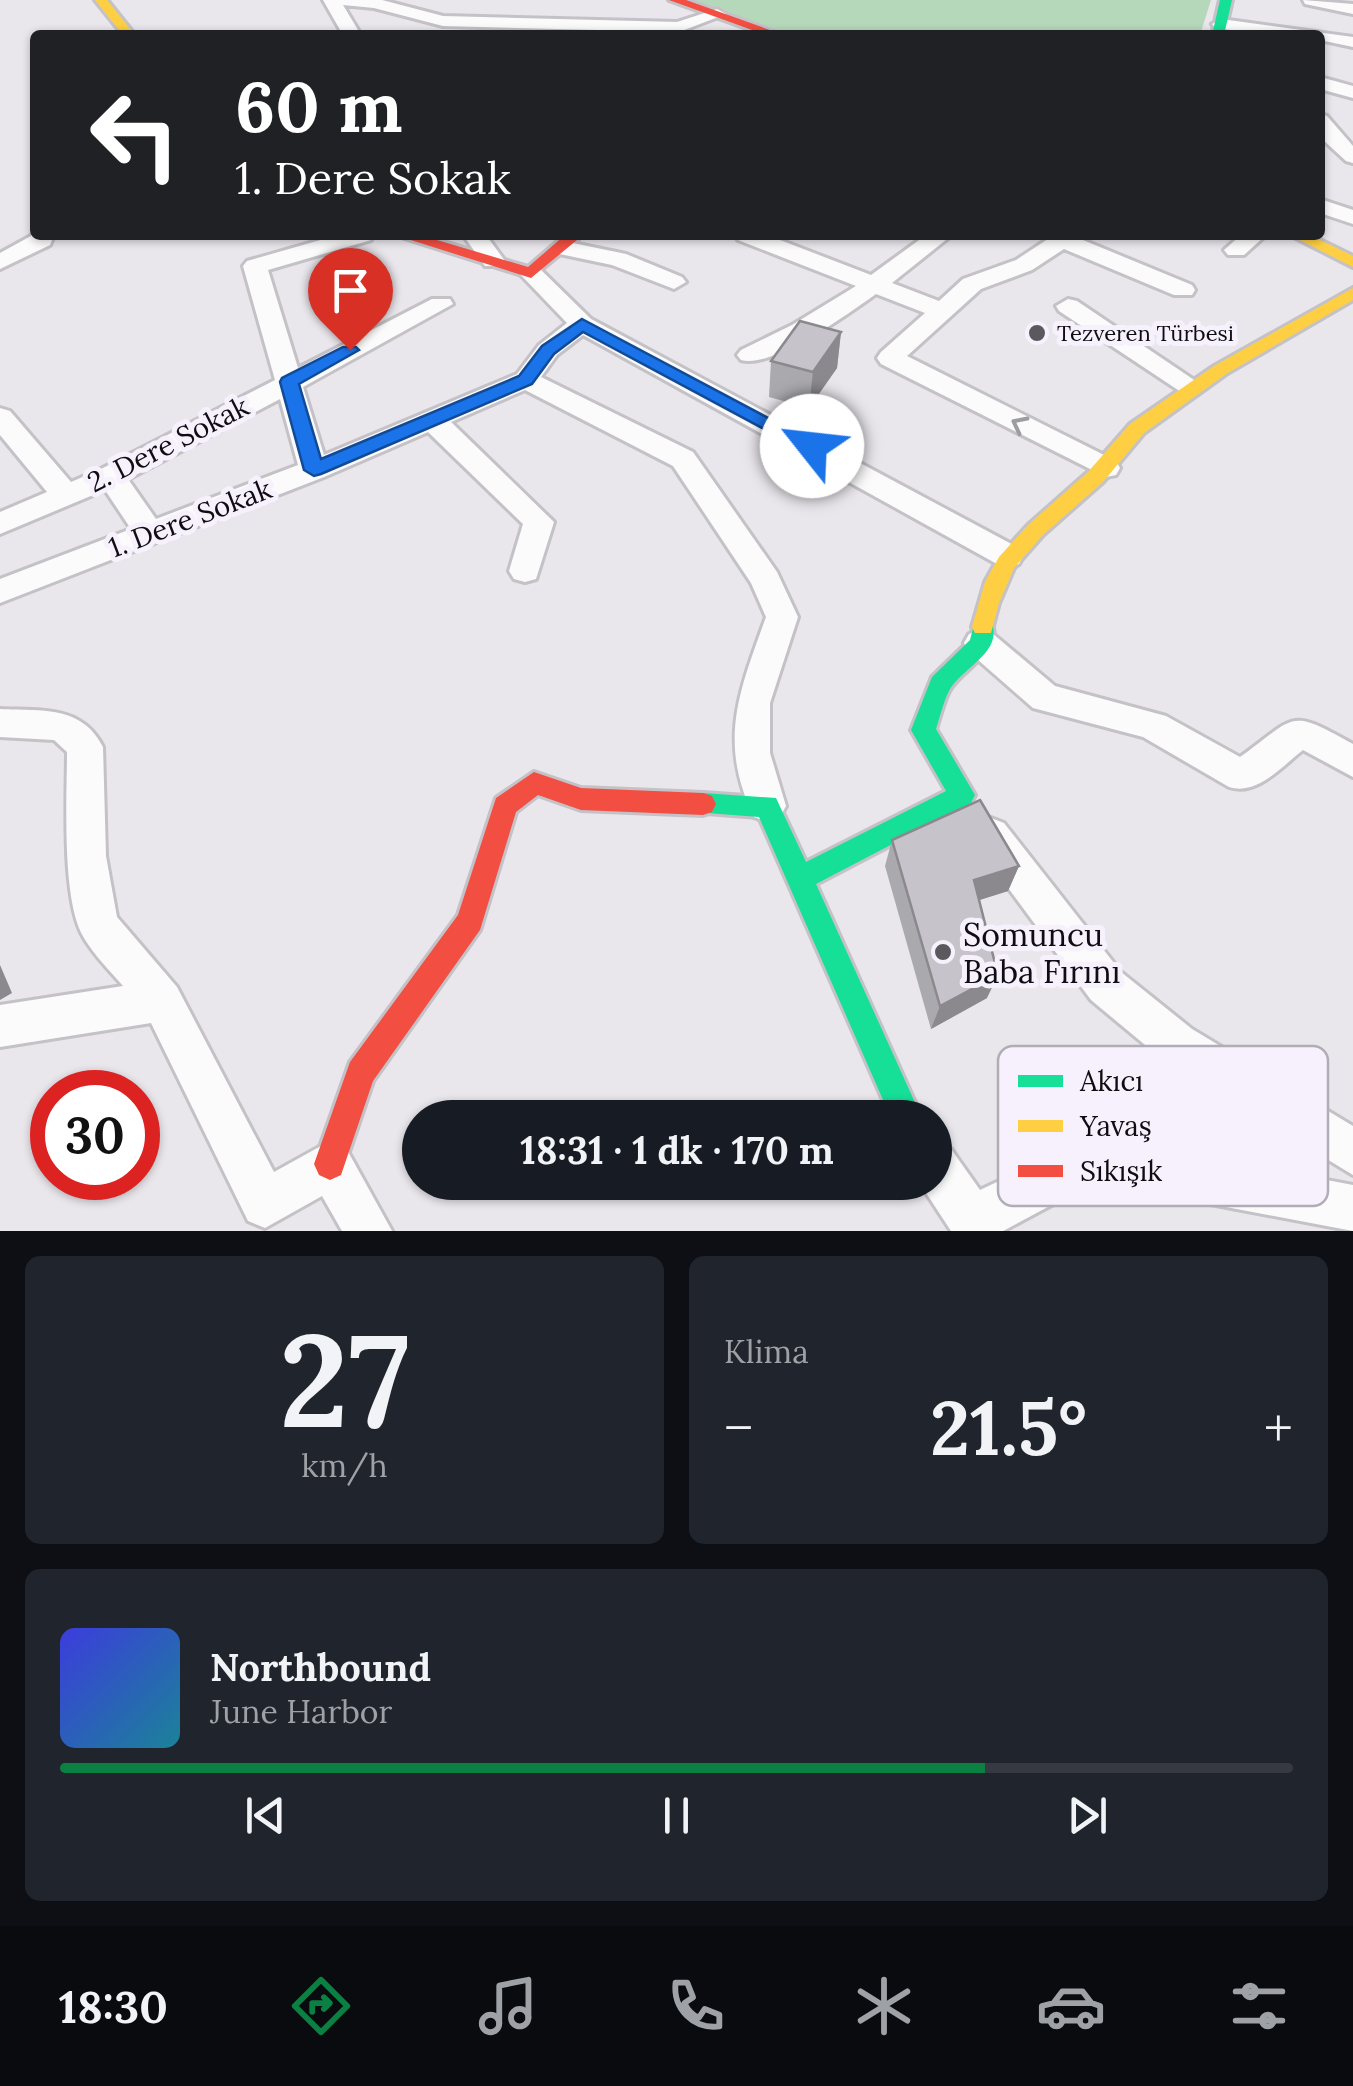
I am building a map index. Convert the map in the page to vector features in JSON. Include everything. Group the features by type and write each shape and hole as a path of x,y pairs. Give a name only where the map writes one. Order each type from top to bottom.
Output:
{"street":[{"path":"101,0 125,30"},
{"path":"331,0 349,30"},
{"path":"340,0 374,3 445,30"},
{"path":"448,30 450,0"},
{"path":"675,0 757,30"},
{"path":"1310,0 1353,9"},
{"path":"468,30 591,24 679,28 762,4"},
{"path":"564,5 588,16 591,24"},
{"path":"1222,16 1260,30"},
{"path":"1325,36 1353,42"},
{"path":"1325,85 1353,92"},
{"path":"1325,128 1353,156"},
{"path":"1325,208 1353,217"},
{"path":"0,262 39,240"},
{"path":"314,470 255,266 346,240"},
{"path":"420,240 531,273 582,324 1008,556"},
{"path":"478,240 493,261"},
{"path":"758,240 943,311"},
{"path":"750,356 781,343 873,286 934,240"},
{"path":"1063,240 1024,265 972,284 890,358 1106,468"},
{"path":"1070,240 1183,290"},
{"path":"1308,240 1353,262"},
{"path":"531,273 569,242 674,282"},
{"path":"1181,1046 1106,986 962,795 923,730 940,684 981,643 986,605 1008,556 1106,468 1141,425 1194,388 1353,293"},
{"name":"2. Dere Sokak","path":"0,524 111,476 441,304"},
{"path":"1068,306 1194,388"},
{"name":"1. Dere Sokak","path":"0,591 314,470 526,380 548,350 582,324"},
{"path":"526,380 682,460 766,580 782,617 753,703 752,753 767,806 900,1100"},
{"path":"0,417 66,495"},
{"path":"432,420 539,522 525,571"},
{"path":"111,476 150,534"},
{"path":"981,643 1045,698 1154,726 1242,776 1302,732 1353,762"},
{"path":"0,723 63,726 85,747 87,856 98,925 162,1002 265,1204 330,1164 360,1074 470,920 505,806 534,783 581,799 767,806"},
{"path":"800,878 962,795"},
{"path":"0,1026 162,1002"},
{"path":"1328,1137 1353,1152"},
{"path":"330,1164 368,1231"},
{"path":"952,1191 975,1226 1010,1206"},
{"path":"1328,1204 1353,1209"}],"green space":[{"path":"690,0 1211,0 1202,30 779,30"}],"building":[{"path":"800,321 841,332 813,372 771,361"},
{"name":"Somuncu Baba Fırını","path":"980,800 1019,866 974,880 998,975 940,1006 892,840"}],"traffic: fast":[{"path":"1219,30 1226,0"},
{"path":"800,878 962,795 923,730 940,684 981,643 983,627"},
{"path":"703,804 767,806 899,1100"}],"traffic: slow":[{"path":"101,0 125,30"},
{"path":"1308,240 1353,262"},
{"path":"983,627 996,582 1020,546 1096,477 1137,429 1220,370 1353,293"}],"traffic: jam":[{"path":"675,0 763,30"},
{"path":"420,240 531,273 569,240"},
{"path":"330,1164 361,1073 470,921 505,806 534,783 581,799 703,804"}],"place":[{"name":"Tezveren Türbesi","path":"1037,333"},
{"name":"Somuncu Baba Fırını","path":"943,952"}],"route":[{"path":"350,350 289,382 314,470 526,380 548,350 582,324 812,446"}]}
